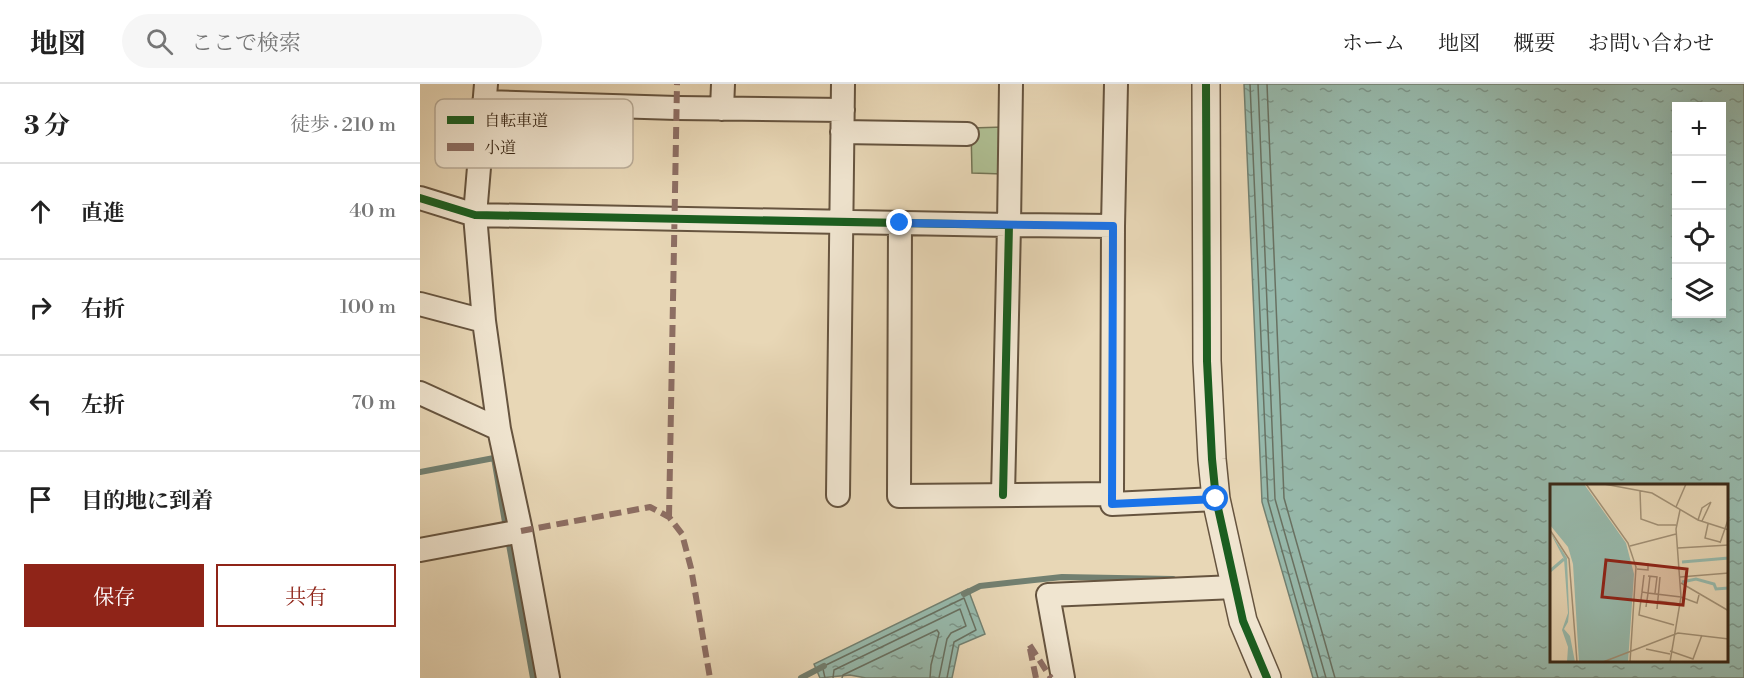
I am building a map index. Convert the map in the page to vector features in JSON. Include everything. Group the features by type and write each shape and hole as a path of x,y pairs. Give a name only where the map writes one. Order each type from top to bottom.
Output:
{"street":[{"path":"722,109 723,84"},
{"path":"838,495 843,84"},
{"path":"1002,495 1011,84"},
{"path":"1116,84 1112,504 1216,499"},
{"path":"1206,84 1207,361 1216,499 1243,621 1267,678"},
{"path":"485,93 574,99"},
{"path":"633,103 722,109 967,134"},
{"path":"479,168 475,215 484,321 498,429 521,531 548,678"},
{"path":"420,198 475,215 1113,226"},
{"path":"900,223 899,496 1112,495"},
{"path":"420,304 484,321"},
{"path":"420,393 498,429"},
{"path":"420,550 521,531"},
{"path":"1063,678 1048,595 1234,587"}],"shaded area":[{"path":"1004,127 1003,174 972,173 971,128"}],"water":[{"path":"1244,84 1744,84 1744,678 1313,678 1262,502"},
{"path":"968,589 985,634 959,645 952,678 866,678 850,675 820,678 814,664"}],"waterway":[{"path":"420,472 494,458 506,528"},
{"path":"508,539 533,678"},
{"path":"964,594 980,586 1062,577 1173,579"},
{"path":"801,678 824,666"}],"marked path":[{"path":"669,517 677,84"},
{"path":"521,531 650,507 669,517 682,534 691,568 710,678"},
{"path":"1036,678 1029,644 1051,678"}],"cycle path":[{"path":"1206,84 1207,361 1216,499 1243,621 1267,678"},
{"path":"420,198 475,215 1009,225 1003,495"}],"route":[{"path":"900,223 1113,226 1112,504 1216,499"}]}
